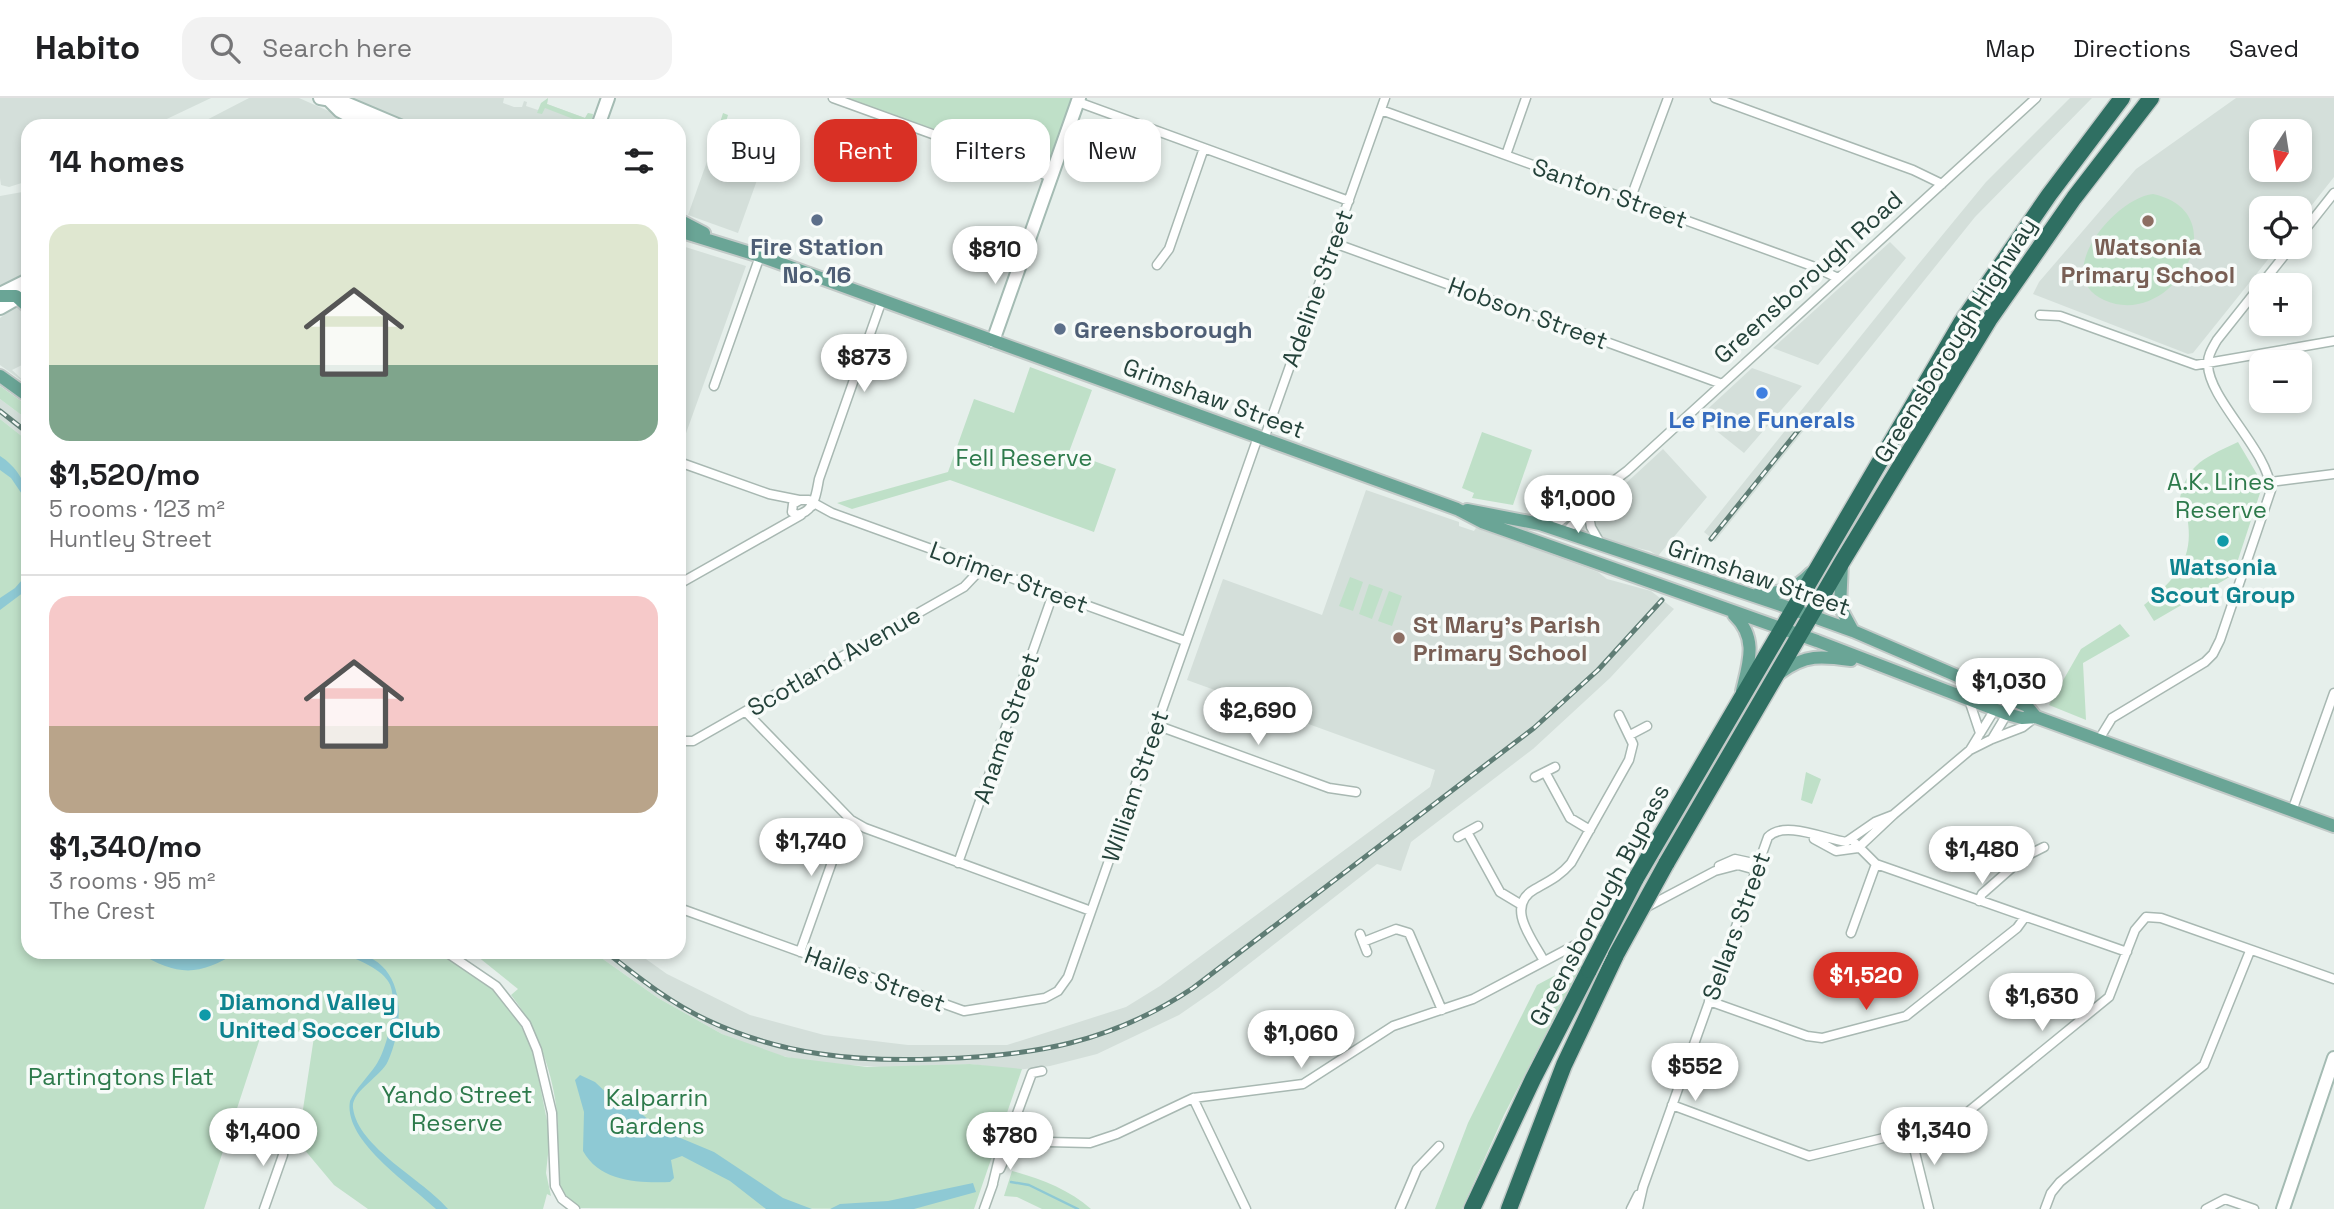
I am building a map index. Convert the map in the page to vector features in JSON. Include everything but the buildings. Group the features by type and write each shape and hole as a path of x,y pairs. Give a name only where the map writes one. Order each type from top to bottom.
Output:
{"highway":[{"name":"Greensborough Highway","path":"1780,630 1961,323 2049,195 2122,98"},
{"name":"Greensborough Highway","path":"1801,636 1842,562 2021,271 2151,98"},
{"name":"Greensborough Bypass","path":"1472,1209 1533,1079 1635,880 1780,630"},
{"name":"Greensborough Bypass","path":"1509,1209 1564,1065 1616,955 1716,775 1801,636"}],"main road":[{"name":"Grimshaw Street","path":"686,224 720,242"},
{"name":"Grimshaw Street","path":"686,233 760,256 1457,509 1482,522 1801,636 1969,700 2022,718 2035,717 2334,826"},
{"path":"0,295 21,298"},
{"path":"0,376 21,391"},
{"name":"Grimshaw Street","path":"1457,509 1516,517 1792,609 1853,631 2006,696 2028,706 2035,717"},
{"path":"1546,544 1551,528"},
{"name":"Greensborough Road","path":"1546,544 1565,533"},
{"path":"1842,562 1840,607 1853,631"},
{"path":"1741,593 1784,592 1796,587 1817,566"},
{"path":"1730,612 1746,629 1751,649 1741,695"},
{"path":"1779,673 1795,662 1814,655 1872,663"},
{"path":"2001,711 2006,696"}],"street":[{"path":"600,119 608,98"},
{"path":"832,98 1051,177"},
{"name":"Adeline Street","path":"1261,438 1385,98"},
{"path":"1506,155 1526,98"},
{"path":"1630,200 1668,98"},
{"path":"1715,98 1913,170 1942,184"},
{"name":"Greensborough Road","path":"1551,528 1607,487 2036,98"},
{"path":"327,99 343,119"},
{"path":"327,99 343,102 362,119"},
{"path":"993,341 1078,100 1349,201"},
{"name":"Santon Street","path":"1381,110 1838,278"},
{"path":"1157,265 1168,249 1204,148"},
{"path":"2312,221 2334,193"},
{"name":"Hobson Street","path":"1334,243 1722,384"},
{"path":"714,386 760,256"},
{"path":"2098,741 2112,718 2213,654 2263,518 2270,486 2264,468 2212,380 2208,364 2217,340 2281,259"},
{"path":"0,295 21,284"},
{"path":"0,308 21,300"},
{"path":"686,580 774,529 804,506 819,479 882,300"},
{"path":"2040,315 2060,316 2191,364 2208,364 2334,341"},
{"name":"William Street","path":"1068,977 1185,641 1261,438"},
{"name":"Lorimer Street","path":"686,464 804,506 832,513 1185,641"},
{"path":"2270,486 2334,474"},
{"name":"Greensborough Road","path":"1565,533 1607,487"},
{"path":"1588,510 1591,527 1603,546"},
{"name":"Scotland Avenue","path":"686,741 693,741 746,712 964,587 982,568"},
{"name":"Anama Street","path":"958,863 1053,594"},
{"path":"2292,811 2334,693"},
{"path":"1969,700 1980,733"},
{"path":"1970,750 1980,733 2001,711"},
{"path":"1993,739 2001,711"},
{"path":"746,712 852,820 875,833 1091,912"},
{"path":"1544,961 1521,918 1520,904 1527,894 1565,870 1632,754 1634,745 1619,715"},
{"path":"1805,834 1836,850 1858,848 1970,750 2023,727 2035,717"},
{"path":"1156,725 1329,788 1356,792"},
{"path":"1630,735 1647,726"},
{"path":"1535,778 1555,767"},
{"path":"1545,772 1570,818 1590,830"},
{"path":"1805,834 1846,842 1875,822 1893,815"},
{"path":"800,952 842,834 852,820"},
{"path":"1458,837 1478,826"},
{"name":"Sellars Street","path":"1638,1209 1643,1187 1769,837 1778,829 1805,834"},
{"path":"1467,832 1503,895 1520,904"},
{"path":"1852,840 1876,863 2126,954"},
{"path":"1979,901 1982,894 2024,857 2044,847"},
{"path":"1852,933 1876,863"},
{"path":"1015,1142 1080,1144 1101,1140 1193,1098 1303,1084 1393,1026 1473,999 1715,871 1738,865 1757,867"},
{"name":"Hailes Street","path":"686,911 964,1011 1045,998 1058,991 1068,977"},
{"path":"1709,1001 1807,1036 1822,1038 1906,1016 2005,936 2021,916"},
{"path":"1671,1108 1809,1156 1958,1120 2106,1000 2114,988 2140,921 2151,916 2334,981"},
{"path":"1367,951 1362,938 1396,929 1409,933 1442,1010"},
{"path":"2045,1209 2051,1192 2060,1182 2204,1065 2248,950"},
{"path":"456,959 496,986 526,1024 542,1068 554,1140 555,1186 562,1199 575,1209"},
{"path":"2283,1209 2334,1058"},
{"path":"984,1209 1008,1151 1015,1142 1013,1125 1028,1074 1042,1071"},
{"path":"1193,1098 1246,1209"},
{"path":"264,1209 283,1155 286,1131"},
{"path":"1910,1132 1930,1209"},
{"path":"554,1140 548,1179 554,1195 567,1209"},
{"path":"1400,1209 1417,1170 1439,1146"},
{"name":"Sellars Street","path":"1632,1209 1643,1187"},
{"path":"2206,1209 2225,1199 2255,1209"}],"shaded area":[{"path":"0,98 211,98 167,119 21,119 21,183 9,187 1,185"},
{"path":"249,98 299,98 333,113 339,119 208,119"},
{"path":"348,98 504,98 503,103 514,107 522,107 524,101 527,102 526,106 538,110 548,98 547,104 585,118 588,113 594,116 593,119 397,119"},
{"path":"2070,98 2092,98 1975,217 1715,541 1704,532 1986,182"},
{"name":"Watsonia Primary School","path":"2236,98 2334,98 2334,177 2312,205 2312,196 2249,196 2249,259 2268,259 2257,273 2249,273 2249,283 2193,353 2188,354 2033,294 2039,282 2136,169"},
{"path":"707,162 707,182 756,182 738,233 688,215"},
{"path":"21,192 21,279 0,289 0,196"},
{"path":"1890,242 1906,258 1818,365 1773,348"},
{"path":"686,247 746,266 686,433"},
{"path":"15,307 21,308 21,366 12,370 21,380 0,365 0,318"},
{"path":"1752,368 1802,386 1744,453 1699,417"},
{"path":"0,399 21,415 21,436 0,419"},
{"path":"1663,449 1707,497 1658,556 1650,551 1603,540 1595,528 1598,509"},
{"name":"St Mary's Parish Primary School","path":"1366,490 1459,522 1459,526 1474,531 1476,528 1598,572 1607,579 1651,591 1674,609 1610,678 1533,749 1411,842 1401,871 1377,864 1218,988 1179,1015 1097,1054 1050,1066 1015,1070 970,1064 897,1068 815,1063 768,1053 722,1034 658,998 603,959 646,959 667,974 750,1015 824,1035 908,1045 1007,1045 1126,1007 1160,986 1430,787 1435,770 1187,680 1223,579 1322,615"}],"green space":[{"path":"548,98 547,104 585,118 588,113 593,114 592,119 573,119 545,108 542,114 537,113 541,103"},
{"path":"846,98 1074,98 1050,162 1050,119 931,119 931,128 917,123 917,119 905,119"},
{"path":"2153,194 2179,205 2192,223 2194,244 2187,266 2172,285 2153,299 2129,305 2104,300 2089,288 2083,273 2086,256 2094,239 2122,208 2138,198"},
{"name":"Fell Reserve","path":"1030,367 1092,390 1069,452 1116,469 1094,532 950,480 852,509 837,503 948,472 974,399 1014,413"},
{"path":"0,386 21,401 21,415 0,399"},
{"path":"0,419 21,436 21,959 183,959 187,966 194,964 192,959 448,959 486,983 513,1011 533,1050 550,1136 546,1173 551,1196 547,1194 543,1209 368,1209 334,1185 298,1142 314,1037 266,1020 204,1209 0,1209"},
{"path":"1482,432 1532,450 1513,505 1472,498 1474,493 1462,488"},
{"name":"A.K. Lines Reserve","path":"2238,442 2258,476 2261,490 2233,575 2154,621 2144,605 2174,577 2188,545 2187,516 2178,510 2185,483 2196,466"},
{"path":"1350,577 1363,582 1353,611 1339,606"},
{"path":"1369,584 1383,589 1372,619 1359,614"},
{"path":"1389,591 1402,596 1392,626 1378,621"},
{"path":"2120,624 2130,636 2083,663 2086,720 2049,705 2081,649"},
{"path":"1806,772 1821,779 1812,804 1801,800"},
{"name":"Kalparrin Gardens","path":"481,959 603,959 658,998 722,1034 786,1057 867,1067 970,1064 1022,1069 974,1209 580,1208 566,1199 560,1191 554,1091 538,1040 511,995 518,989"},
{"path":"1584,960 1504,1115 1462,1209 1435,1209 1468,1123 1537,985"},
{"path":"1012,1171 1054,1186 1091,1209 1042,1209 1017,1197 1004,1196"}],"water":[{"path":"0,456 20,476 21,493 11,478 0,470"},
{"path":"21,581 21,594 0,610 0,598"},
{"path":"226,959 211,966 188,970 164,966 151,960"},
{"path":"356,959 370,959 389,975 396,990 398,1025 388,1061 361,1090 353,1108 358,1123 379,1150 448,1209 436,1209 381,1161 357,1131 351,1116 350,1101 380,1057 391,1023 391,989 384,976"},
{"path":"580,1075 595,1082 614,1100 628,1102 659,1129 714,1152 783,1198 812,1209 766,1209 730,1181 682,1156 671,1160 674,1178 670,1182 633,1181 599,1169 583,1151 584,1112 575,1080"},
{"path":"973,1183 976,1192 914,1209 830,1209 840,1204 888,1201"}],"waterway":[{"path":"1011,1182 1029,1185 1078,1209"}],"railway":[{"path":"0,411 21,428"},
{"path":"1711,539 1805,422"},
{"path":"615,959 667,998 707,1020 763,1041 819,1054 906,1060 972,1057 1038,1050 1101,1034 1132,1022 1193,988 1534,728 1598,670 1662,600"}],"place":[{"name":"Fire Station No. 16","path":"817,220"},
{"name":"Watsonia Primary School","path":"2148,221"},
{"name":"Greensborough","path":"1060,329"},
{"name":"Le Pine Funerals","path":"1762,393"},
{"name":"Watsonia Scout Group","path":"2223,541"},
{"name":"St Mary's Parish Primary School","path":"1399,638"},
{"name":"Diamond Valley United Soccer Club","path":"205,1015"}],"park label":[{"name":"Partingtons Flat","path":"121,1076"},
{"name":"Yando Street Reserve","path":"457,1108"}]}
